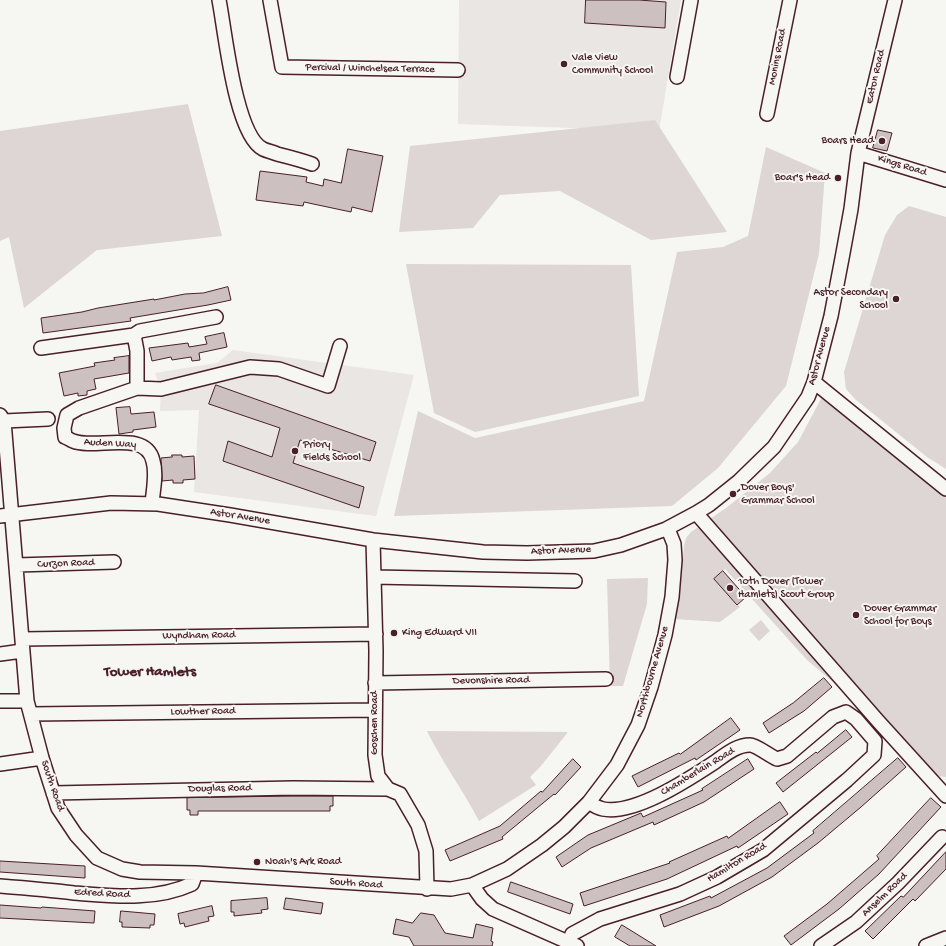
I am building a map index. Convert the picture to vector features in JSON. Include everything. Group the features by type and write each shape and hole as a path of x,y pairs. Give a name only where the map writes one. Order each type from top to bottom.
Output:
{"street":[{"path":"219,0 232,82 247,129 262,149 312,164"},
{"name":"Percival / Winchelsea Terrace","path":"270,0 282,68 458,70"},
{"path":"677,77 691,0"},
{"name":"Monins Road","path":"767,114 790,0"},
{"name":"Eaton Road","path":"858,153 895,0"},
{"name":"Kings Road","path":"858,153 946,180"},
{"name":"Astor Avenue","path":"6,515 111,503 152,504 230,515 373,540 483,552 594,551 621,545 666,529 709,505 739,481 774,447 808,397 814,382 831,316 844,253 858,153"},
{"path":"41,348 134,335 140,331 216,317"},
{"path":"134,335 137,350 137,388"},
{"name":"Auden Way","path":"152,504 154,461 151,453 146,448 138,444 129,442 74,442 65,437 64,428 67,415 79,408 137,388 161,389 250,368 279,369 328,386 340,346"},
{"path":"814,382 946,489"},
{"path":"2,418 48,419"},
{"name":"South Road","path":"2,418 6,515 17,566 27,701 42,758 53,793 62,815 76,835 97,858 122,869 140,872 196,873 451,890 472,885"},
{"path":"696,513 946,796"},
{"name":"Northbourne Avenue","path":"472,885 507,869 542,845 564,827 589,802 617,765 638,726 651,687 664,635 672,596 675,560 674,544 666,529"},
{"name":"Goschen Road","path":"373,540 376,634 375,755 378,776 388,789 400,794 418,825 426,851 428,889"},
{"name":"Curzon Road","path":"17,566 114,562"},
{"path":"374,577 575,581"},
{"name":"Wyndham Road","path":"0,654 22,645 376,634"},
{"name":"Devonshire Road","path":"375,682 606,679"},
{"path":"0,701 27,701"},
{"name":"Lowther Road","path":"31,714 375,710"},
{"name":"Chamberlain Road","path":"589,802 601,809 612,810 648,800 688,780 737,748 751,745 777,759 787,756 834,717 846,712 856,719 875,741"},
{"name":"Hamilton Road","path":"569,944 572,934 600,919 680,894 717,877 763,850 847,780 874,755 875,741"},
{"path":"0,764 42,758"},
{"path":"927,774 946,779"},
{"name":"Douglas Road","path":"53,793 293,788 388,789"},
{"name":"Anselm Road","path":"821,946 856,922 898,883 942,837"},
{"name":"Edred Road","path":"0,886 118,897 148,896 180,889 192,884 196,873"},
{"path":"472,885 482,899 493,909 569,944"},
{"path":"926,946 946,938"}],"shaded area":[{"name":"Vale View Community School","path":"459,0 681,0 659,131 458,124"},
{"path":"188,104 222,236 97,250 24,308 9,237 0,241 0,131"},
{"path":"655,120 727,232 651,240 560,191 500,195 473,228 399,232 410,146"},
{"path":"766,147 825,173 819,254 786,386 718,468 672,506 394,516 418,411 475,438 644,401 677,252 723,247 748,236"},
{"name":"Astor Secondary School","path":"909,206 946,217 946,469 927,457 855,399 846,389 844,372 885,235 897,215"},
{"path":"406,264 631,265 639,396 475,432 434,413"},
{"name":"Priory Fields School","path":"233,350 414,375 376,516 194,492 199,410 160,411 161,389 155,373 217,363"},
{"name":"Dover Grammar School for Boys","path":"823,395 946,496 946,777 927,775 874,724 841,689 807,660 725,569 714,579 740,607 720,622 675,619 680,594 684,545 686,538 691,532 726,508 770,473 798,442"},
{"path":"648,578 647,604 623,686 610,686 607,579"},
{"path":"761,620 770,631 759,641 749,630"},
{"path":"427,731 568,732 541,766 530,777 536,785 479,821"}],"building":[{"path":"586,0 639,0 666,2 665,28 585,23"},
{"name":"Boars Head","path":"878,130 892,133 887,151 873,148"},
{"path":"348,149 383,156 372,212 352,207 351,212 304,202 303,206 256,200 260,171 307,177 306,182 323,186 324,179 341,183"},
{"path":"228,287 231,300 130,318 131,321 43,333 41,318 185,294 203,293"},
{"path":"224,333 227,347 199,353 200,360 192,361 191,357 172,360 171,357 152,361 149,348 188,343 189,347 207,344 205,337"},
{"path":"129,356 129,373 94,379 96,389 87,391 87,395 78,396 78,393 64,396 59,373 95,366 94,363"},
{"path":"216,385 376,442 370,461 300,440 293,463 364,487 359,508 223,461 228,441 272,457 280,428 209,404"},
{"path":"130,407 131,414 154,412 156,427 133,430 133,432 119,434 116,408"},
{"path":"172,455 182,455 182,457 194,456 195,479 183,480 183,483 173,483 173,480 162,481 161,458 172,457"},
{"name":"10th Dover (Tower Hamlets) Scout Group","path":"723,571 746,597 737,605 714,579"},
{"path":"824,678 832,687 804,711 769,733 763,723 793,703"},
{"path":"731,718 740,730 696,760 695,758 638,787 632,776 679,753 680,754"},
{"path":"846,730 852,737 783,792 776,783"},
{"path":"898,758 906,767 818,843 772,877 719,906 664,927 660,915 710,896 711,898 767,868 814,833 813,831"},
{"path":"573,759 581,767 555,795 554,794 502,837 503,839 450,861 445,850 500,826 541,791 542,792"},
{"path":"748,759 754,769 704,802 654,825 653,822 591,848 562,867 556,857 588,835 641,813 643,817 703,790 702,789"},
{"path":"333,796 333,806 330,806 330,811 198,811 198,815 190,815 190,810 187,810 187,798"},
{"path":"931,798 941,807 879,874 839,909 791,945 784,936 827,904 879,859 877,856"},
{"path":"780,802 788,814 738,848 737,846 667,879 584,906 580,893 670,863 669,862 727,836 728,838"},
{"path":"946,852 946,869 915,901 913,899 873,939 865,931 901,896 903,897"},
{"path":"0,861 85,866 85,878 0,872"},
{"path":"511,882 573,904 570,914 508,892"},
{"path":"267,898 268,909 261,910 262,913 234,916 234,912 231,912 231,901"},
{"path":"286,898 323,903 321,914 284,909"},
{"path":"0,905 95,911 94,923 0,918"},
{"path":"212,906 214,916 208,917 209,921 185,927 184,923 180,924 178,914"},
{"path":"121,911 155,914 154,925 150,925 150,928 122,927 122,922 120,922"},
{"path":"421,913 434,915 445,933 473,938 476,924 493,928 491,941 493,942 492,946 414,946 409,937 393,934 396,919 412,923"},
{"path":"622,925 656,946 630,946 615,937"}],"place":[{"name":"Vale View Community School","path":"564,64"},
{"name":"Boars Head","path":"882,141"},
{"name":"Boar's Head","path":"838,178"},
{"name":"Astor Secondary School","path":"896,299"},
{"name":"Priory Fields School","path":"295,451"},
{"name":"Dover Boys' Grammar School","path":"733,494"},
{"name":"10th Dover (Tower Hamlets) Scout Group","path":"730,588"},
{"name":"Dover Grammar School for Boys","path":"856,615"},
{"name":"King Edward VII","path":"394,633"},
{"name":"Noah's Ark Road","path":"257,862"}],"district":[{"name":"Tower Hamlets","path":"150,673"}]}
